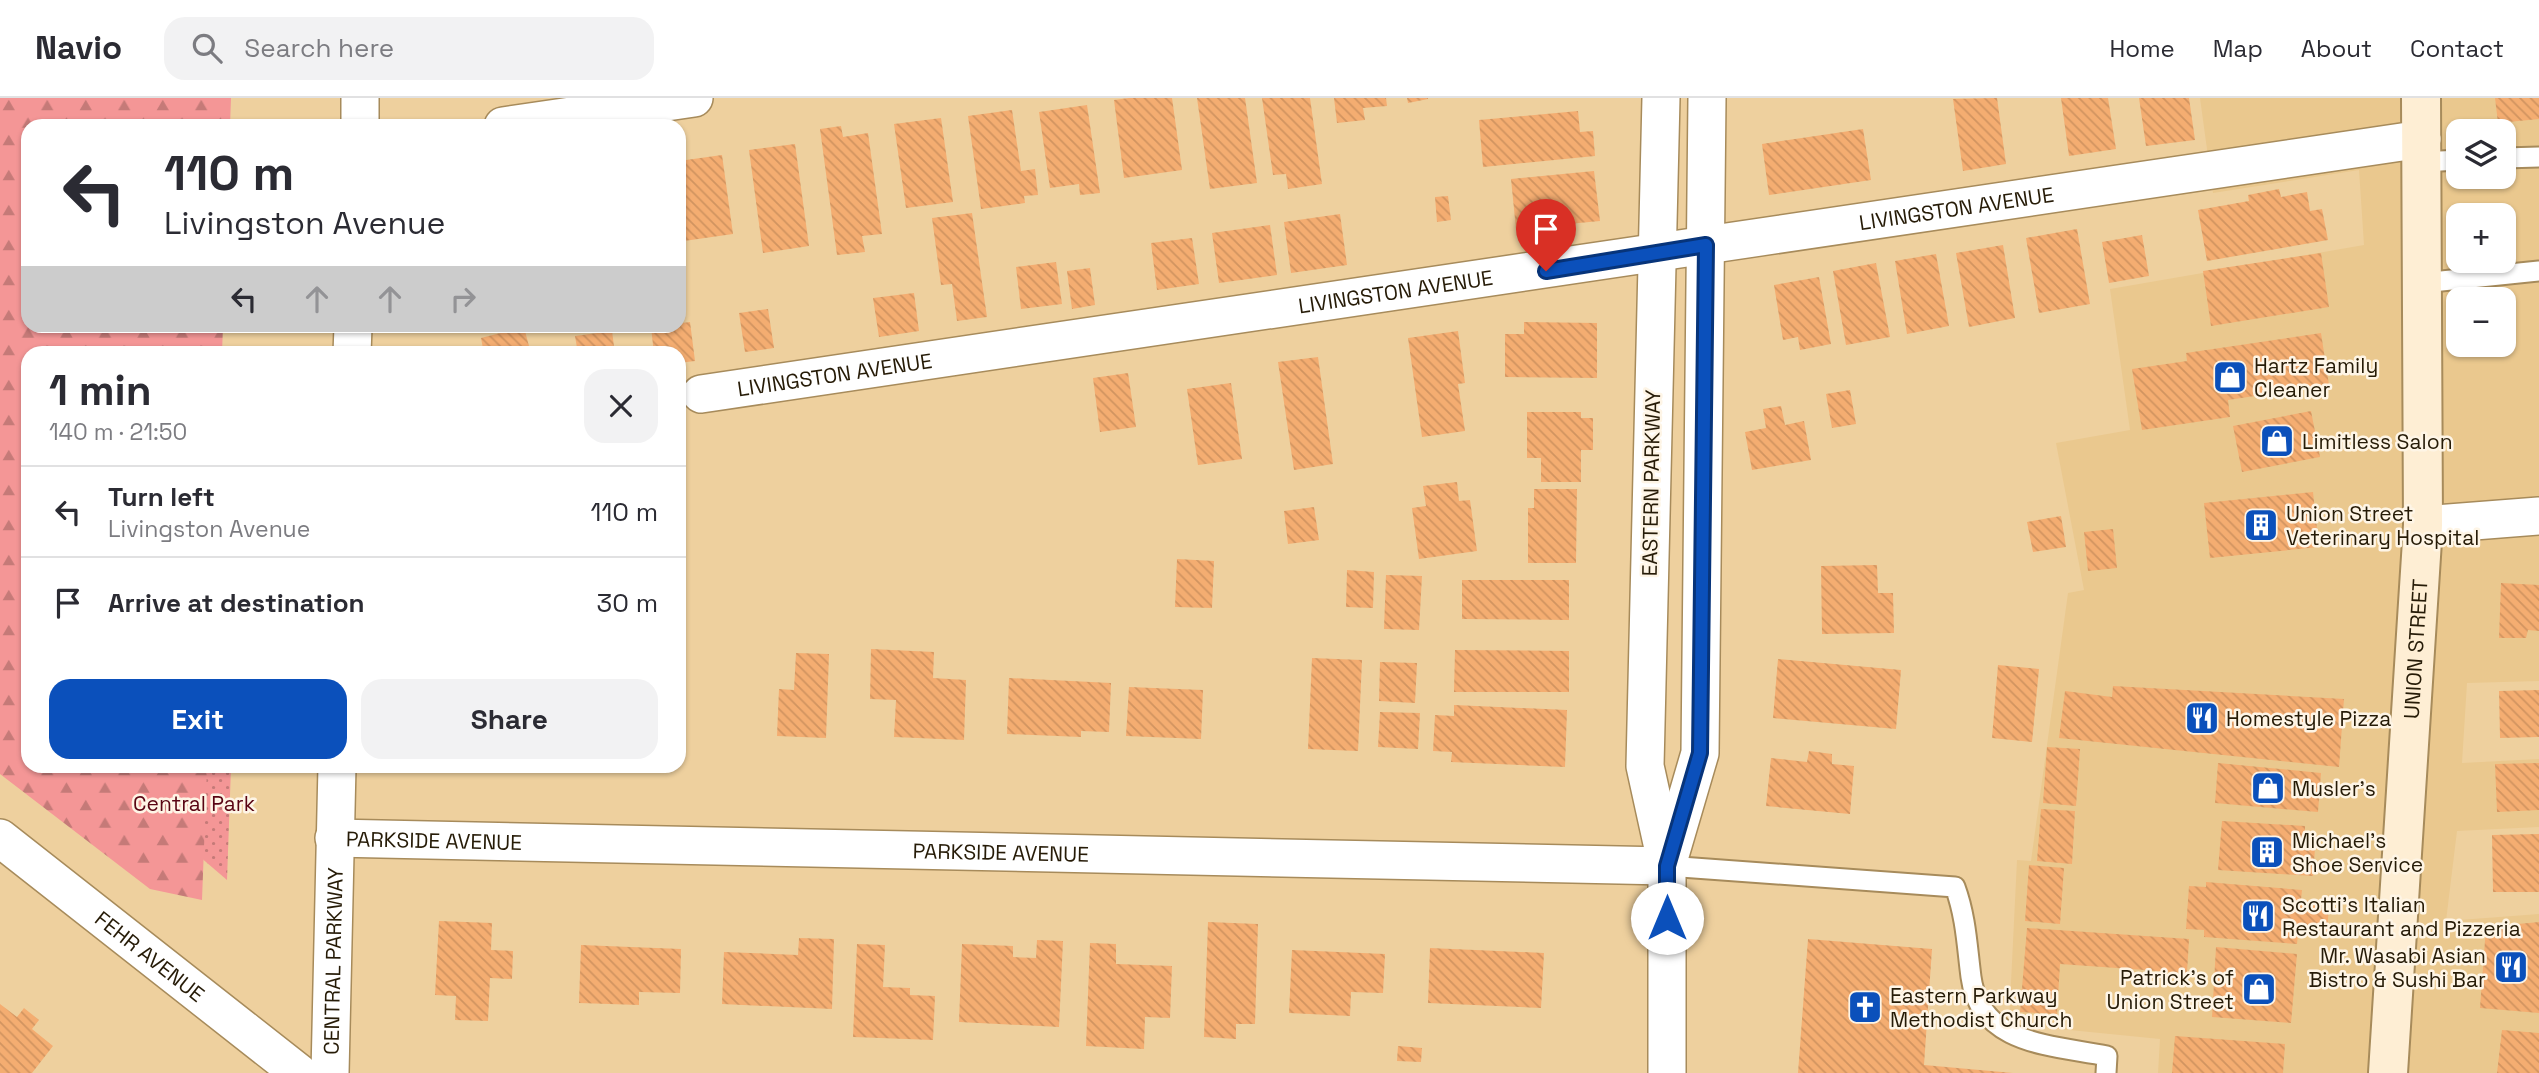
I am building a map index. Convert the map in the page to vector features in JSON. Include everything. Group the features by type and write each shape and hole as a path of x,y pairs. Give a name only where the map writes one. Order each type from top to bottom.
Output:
{"main road":[{"name":"UNION STREET","path":"2388,1073 2423,525 2422,282 2434,154 2421,98"}],"street":[{"path":"360,98 360,119"},
{"path":"551,119 694,98"},
{"name":"EASTERN PARKWAY","path":"1661,98 1646,766 1667,866 1667,1073"},
{"name":"EASTERN PARKWAY","path":"1667,866 1700,753 1707,98"},
{"name":"LIVINGSTON AVENUE","path":"701,394 1656,255 1706,245 2434,154"},
{"path":"2423,525 2539,516"},
{"name":"CENTRAL PARKWAY","path":"330,1073 337,773"},
{"name":"FEHR AVENUE","path":"0,838 299,1073"},
{"name":"PARKSIDE AVENUE","path":"334,838 1667,866"}],"lane":[{"path":"2516,158 2539,157"},
{"path":"2422,282 2539,271"},
{"path":"1667,866 1955,887 1964,914 1971,981 1987,1017 2018,1040 2107,1055 2106,1073"}],"shaded area":[{"path":"2200,98 2539,98 2539,681 2467,683 2462,763 2539,759 2539,827 2457,831 2446,921 2539,914 2539,1073 2158,1073 2160,1039 2009,1024 2017,860 2031,861 2068,593 2084,590 2056,443 2130,430 2110,289 2364,245 2359,170 2213,193"}],"green space":[{"path":"0,98 231,98 230,119 21,119 21,333 223,333 222,346 21,346 21,773 207,773 202,900 150,889 0,774"},
{"name":"Central Park","path":"102,773 231,773 227,880"}],"building":[{"path":"1172,98 1182,170 1124,178 1114,100"},
{"path":"1197,98 1245,98 1257,183 1210,189"},
{"path":"1262,98 1310,98 1322,184 1288,189 1286,174 1273,175"},
{"path":"1334,98 1386,98 1387,106 1363,108 1365,120 1337,123"},
{"path":"1407,98 1428,98 1428,99 1408,103"},
{"path":"1997,98 2006,164 1963,171 1953,99"},
{"path":"2061,98 2108,98 2116,149 2069,156"},
{"path":"2139,98 2189,98 2195,140 2146,146"},
{"path":"2495,98 2539,98 2539,119 2516,121 2516,119 2498,119"},
{"path":"1087,105 1100,193 1080,195 1079,184 1050,188 1039,112"},
{"path":"1012,110 1021,171 1035,169 1038,195 1024,196 1025,203 981,209 968,116"},
{"path":"1578,111 1580,132 1593,131 1595,156 1483,167 1479,120"},
{"path":"941,118 953,202 906,208 894,124"},
{"path":"841,126 843,137 868,133 882,234 862,236 865,252 837,255 820,129"},
{"path":"1863,129 1871,180 1769,195 1762,144"},
{"path":"795,144 809,246 763,253 749,150"},
{"path":"722,155 733,234 686,241 686,160"},
{"path":"1594,171 1600,221 1516,229 1511,179"},
{"path":"2279,189 2281,197 2307,192 2310,211 2322,209 2328,240 2207,261 2198,210 2249,201 2248,195"},
{"path":"1448,196 1451,220 1437,222 1435,197"},
{"path":"972,213 987,317 957,321 952,284 941,285 932,218"},
{"path":"1340,214 1347,265 1291,273 1284,222"},
{"path":"1270,225 1277,275 1219,283 1212,233"},
{"path":"2077,229 2090,304 2039,313 2026,238"},
{"path":"2142,235 2149,276 2109,283 2102,242"},
{"path":"1192,238 1199,284 1157,290 1151,243"},
{"path":"2003,245 2015,318 1969,327 1956,253"},
{"path":"2321,253 2329,307 2211,326 2203,271"},
{"path":"1936,254 1949,326 1907,334 1895,261"},
{"path":"1056,262 1062,304 1021,309 1016,267"},
{"path":"1876,263 1890,337 1846,345 1833,271"},
{"path":"1090,268 1095,305 1072,309 1067,271"},
{"path":"1819,277 1831,344 1800,350 1798,337 1783,340 1774,285"},
{"path":"914,293 919,331 879,337 873,298"},
{"path":"768,309 774,348 745,352 739,313"},
{"path":"690,322 695,361 686,362 686,346 653,346 652,333 686,333 686,323"},
{"path":"1524,322 1597,323 1597,378 1505,377 1505,334 1524,334"},
{"path":"1458,331 1465,383 1458,384 1465,431 1422,437 1408,338"},
{"path":"501,333 526,333 529,346 482,346 481,338"},
{"path":"612,333 614,346 577,346 575,336"},
{"name":"Hartz Family Cleaner","path":"2321,333 2329,385 2228,400 2230,417 2142,430 2132,369 2187,361 2186,353"},
{"path":"1318,357 1333,464 1294,470 1278,362"},
{"path":"1128,373 1136,427 1100,432 1093,378"},
{"path":"1231,383 1242,459 1198,465 1187,389"},
{"path":"1850,390 1856,424 1832,428 1826,394"},
{"path":"1781,406 1785,425 1804,421 1811,460 1752,470 1745,432 1766,428 1763,409"},
{"name":"Limitless Salon","path":"2311,411 2320,457 2242,472 2233,426"},
{"path":"1527,412 1581,412 1581,418 1593,418 1593,450 1581,450 1581,482 1541,482 1541,458 1527,458"},
{"path":"1457,482 1459,501 1470,500 1477,551 1419,559 1412,508 1426,506 1423,486"},
{"path":"1534,489 1577,489 1576,563 1528,563 1528,508 1534,508"},
{"name":"Union Street Veterinary Hospital","path":"2313,492 2319,547 2210,558 2204,503"},
{"path":"1314,507 1319,540 1288,544 1284,511"},
{"path":"2061,516 2066,547 2033,552 2027,522"},
{"path":"2113,529 2117,568 2088,571 2084,532"},
{"path":"1177,559 1214,561 1212,608 1175,607"},
{"path":"1877,565 1878,593 1893,593 1894,633 1822,634 1821,566"},
{"path":"1347,570 1374,572 1373,608 1346,607"},
{"path":"1386,575 1422,576 1419,630 1384,629"},
{"path":"1462,580 1569,580 1569,620 1462,619"},
{"path":"2501,583 2539,585 2539,631 2528,630 2526,638 2499,638"},
{"path":"871,649 934,652 933,678 966,680 964,740 894,737 896,700 870,699"},
{"path":"1455,650 1569,651 1569,692 1454,692"},
{"path":"796,653 829,654 826,738 777,736 779,689 794,690"},
{"path":"1312,658 1362,660 1358,751 1308,749"},
{"path":"1778,659 1901,670 1896,729 1773,718"},
{"path":"1380,662 1417,663 1415,703 1379,701"},
{"path":"1998,665 2039,669 2032,742 1992,738"},
{"path":"1009,678 1111,683 1109,732 1081,731 1081,737 1007,734"},
{"name":"Homestyle Pizza","path":"2113,686 2344,699 2339,767 2059,738 2065,691 2112,697"},
{"path":"1129,687 1203,690 1201,739 1126,736"},
{"path":"2539,690 2539,737 2500,738 2499,691"},
{"path":"1454,705 1567,710 1565,767 1451,762 1452,752 1433,751 1435,715 1454,716"},
{"path":"1380,712 1420,713 1418,749 1378,747"},
{"path":"2047,747 2080,749 2076,806 2043,803"},
{"path":"1809,751 1832,754 1832,764 1854,766 1850,814 1766,806 1771,758 1807,762"},
{"name":"Musler's","path":"2218,763 2321,773 2318,812 2215,803"},
{"path":"2539,763 2539,810 2497,812 2495,764"},
{"path":"2041,809 2075,811 2072,864 2037,861"},
{"name":"Michael's Shoe Service","path":"2222,821 2305,826 2305,833 2316,834 2313,876 2218,870"},
{"path":"2539,834 2539,892 2493,892 2492,835"},
{"path":"2029,865 2064,868 2060,924 2025,921"},
{"name":"Scotti's Italian Restaurant and Pizzeria","path":"2206,882 2302,890 2301,900 2329,903 2327,935 2298,933 2297,944 2204,937 2204,930 2186,929 2189,886 2206,887"},
{"path":"439,921 492,923 491,950 513,951 512,979 490,978 488,1021 455,1020 456,996 435,995"},
{"path":"1208,922 1258,924 1255,1024 1236,1024 1236,1039 1204,1037"},
{"name":"Mr. Wasabi Asian Bistro & Sushi Bar","path":"2539,922 2539,1013 2480,1008 2486,927"},
{"path":"2027,928 2189,939 2187,973 2060,964 2057,1014 2020,1012"},
{"path":"799,938 834,939 832,1009 722,1004 724,952 798,955"},
{"name":"Eastern Parkway Methodist Church","path":"1808,939 1932,949 1924,1065 2013,1073 1798,1073"},
{"path":"1037,940 1063,941 1059,1027 959,1022 962,944 1013,946 1013,957 1036,958"},
{"path":"1090,943 1116,944 1116,964 1172,966 1170,1018 1145,1017 1144,1049 1086,1046"},
{"path":"857,944 885,945 883,987 910,988 910,995 935,996 933,1040 853,1037"},
{"path":"581,945 681,949 680,993 639,992 639,1005 579,1003"},
{"path":"2216,947 2297,954 2291,1023 2212,1017"},
{"path":"1430,948 1544,953 1541,1008 1428,1003"},
{"path":"1292,950 1385,954 1383,993 1351,992 1350,1016 1289,1013"},
{"path":"0,1004 17,1017 24,1008 39,1020 32,1029 53,1046 32,1073 0,1073"},
{"path":"2502,1030 2539,1033 2539,1073 2497,1073"},
{"path":"2175,1036 2285,1044 2283,1073 2172,1073"},
{"path":"1398,1046 1422,1048 1421,1062 1397,1061"}],"place":[{"name":"Hartz Family Cleaner","path":"2230,377"},
{"name":"Limitless Salon","path":"2277,441"},
{"name":"Union Street Veterinary Hospital","path":"2261,525"},
{"name":"Homestyle Pizza","path":"2202,718"},
{"name":"Musler's","path":"2268,788"},
{"name":"Michael's Shoe Service","path":"2267,852"},
{"name":"Scotti's Italian Restaurant and Pizzeria","path":"2258,916"},
{"name":"Mr. Wasabi Asian Bistro & Sushi Bar","path":"2511,967"},
{"name":"Patrick's of Union Street","path":"2259,989"},
{"name":"Eastern Parkway Methodist Church","path":"1865,1007"}],"route":[{"path":"1546,271 1706,245 1700,753 1667,866 1667,918"}]}
